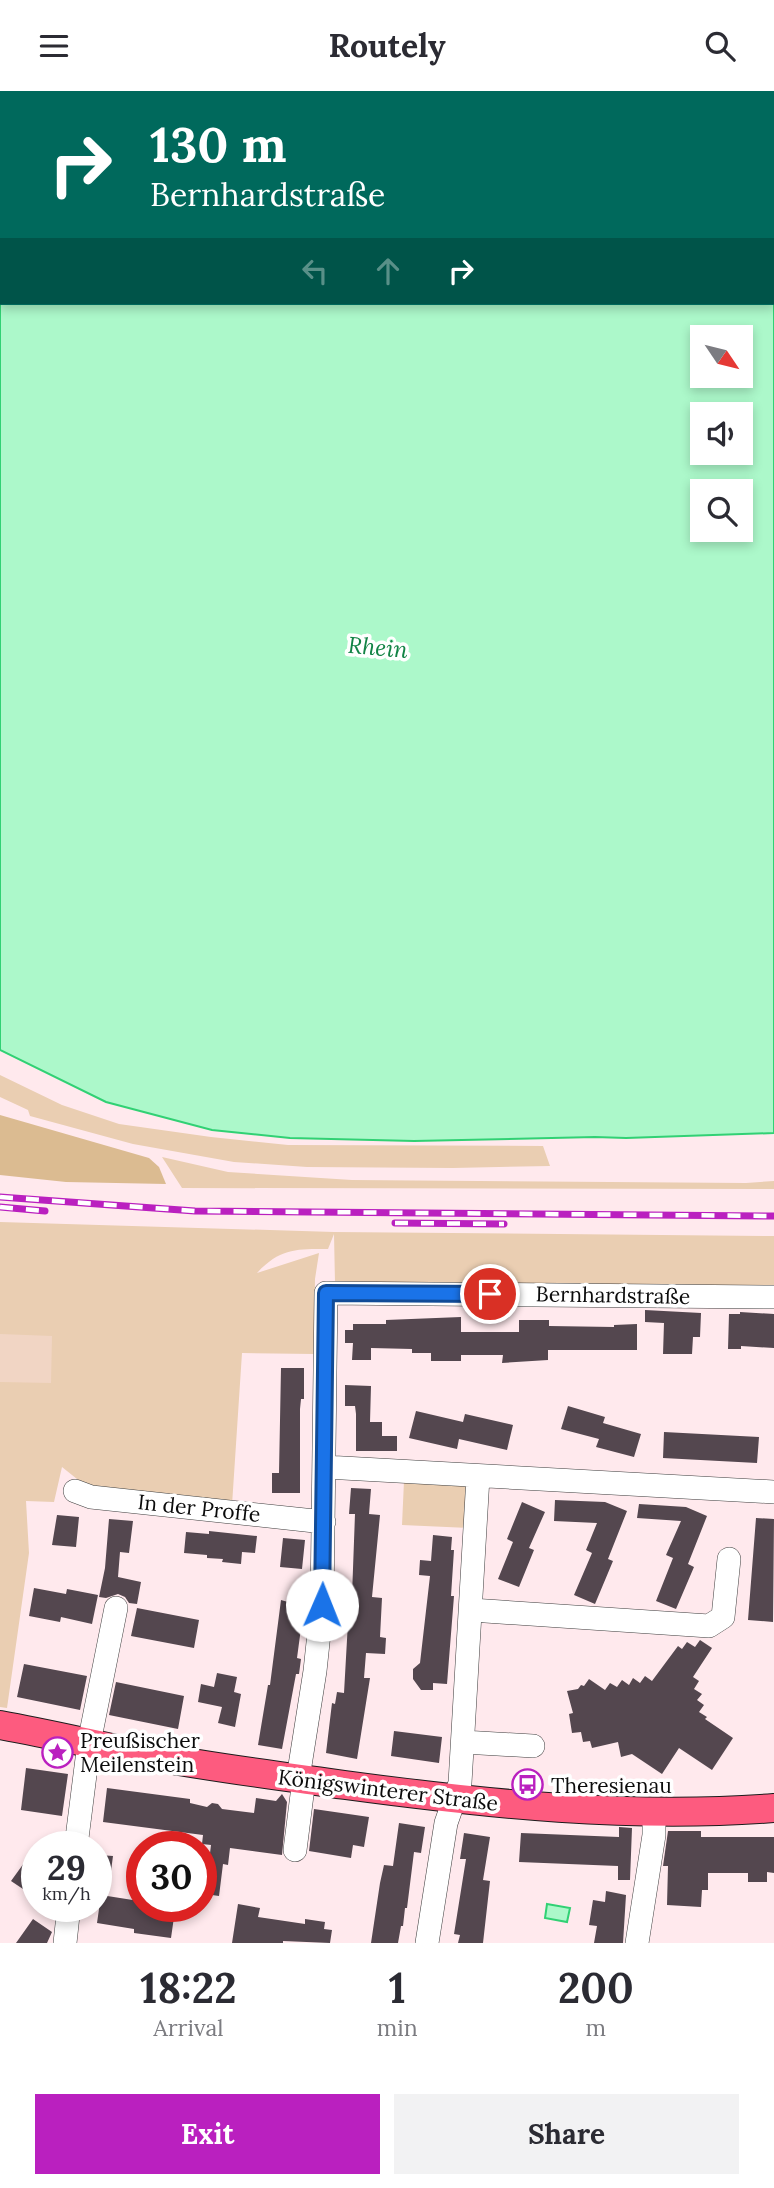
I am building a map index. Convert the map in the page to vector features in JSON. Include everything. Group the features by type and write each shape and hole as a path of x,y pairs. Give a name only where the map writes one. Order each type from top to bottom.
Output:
{"main road":[{"name":"Königswinterer Straße","path":"3,1725 210,1766 453,1800 654,1811 774,1808"}],"street":[{"name":"Bernhardstraße","path":"325,1467 326,1293 774,1297"},
{"path":"295,1850 322,1605 325,1467 774,1492"},
{"path":"427,1943 446,1823 460,1783 478,1477"},
{"name":"In der Proffe","path":"75,1491 91,1497 324,1522"},
{"path":"471,1610 709,1626 723,1617 729,1559"},
{"path":"78,1831 89,1744 116,1608"},
{"path":"463,1742 533,1746"},
{"path":"637,1943 654,1835 654,1811"},
{"path":"65,1943 67,1922"}],"shaded area":[{"path":"0,1075 62,1105 119,1124 288,1145 543,1146 550,1166 307,1167 234,1162 133,1144 30,1116 28,1110 0,1097"},
{"path":"0,1115 149,1158 159,1167 166,1184 66,1182 0,1175"},
{"path":"162,1157 228,1172 352,1180 774,1181 774,1189 182,1188"},
{"path":"0,1222 334,1232 774,1236 774,1286 335,1283 334,1234 328,1249 298,1250 281,1254 257,1273 319,1253 315,1279 314,1354 242,1353 232,1505 92,1491 62,1467 54,1502 26,1501 29,1553 7,1708 0,1707"},
{"path":"0,1334 52,1336 51,1383 0,1382"},
{"path":"404,1481 466,1486 469,1490 469,1528 402,1525"}],"water":[{"name":"Rhein","path":"0,305 774,305 774,1133 414,1141 290,1138 212,1130 106,1102 0,1050"},
{"path":"547,1904 570,1908 567,1922 545,1918"}],"building":[{"path":"645,1310 701,1313 700,1337 693,1337 692,1354 663,1354 664,1323 645,1322"},
{"path":"729,1314 774,1314 774,1348 741,1346 741,1349 728,1349"},
{"path":"461,1317 461,1332 519,1332 519,1320 549,1320 549,1326 614,1327 637,1324 637,1350 548,1350 548,1360 502,1363 503,1355 461,1355 461,1361 431,1361 431,1353 412,1353 412,1349 371,1348 371,1360 352,1360 353,1343 345,1343 345,1330 353,1330 353,1324 386,1324 386,1320"},
{"path":"281,1368 304,1368 304,1399 301,1399 300,1409 300,1493 272,1493 272,1473 279,1473"},
{"path":"345,1385 371,1386 370,1422 382,1422 382,1436 397,1436 397,1451 356,1451 355,1406 345,1406"},
{"path":"568,1406 605,1417 603,1423 641,1434 634,1457 596,1447 599,1439 561,1429"},
{"path":"416,1411 463,1422 465,1414 513,1425 507,1450 459,1439 457,1449 409,1438"},
{"path":"664,1432 759,1437 757,1463 663,1458"},
{"path":"351,1488 371,1489 369,1514 380,1515 372,1597 382,1598 380,1637 386,1638 385,1654 366,1653 364,1678 370,1678 357,1759 326,1753 332,1703 335,1704 337,1692 344,1693 348,1622 351,1623 355,1514 349,1514"},
{"path":"555,1500 605,1502 627,1511 608,1559 613,1561 595,1604 574,1595 592,1553 586,1550 597,1523 554,1521"},
{"path":"522,1502 545,1512 529,1548 534,1550 519,1587 498,1579 513,1542 507,1539"},
{"path":"639,1504 686,1507 707,1516 688,1564 694,1567 676,1609 656,1601 673,1558 666,1555 681,1521 637,1518"},
{"path":"57,1515 79,1517 76,1547 52,1545"},
{"path":"756,1518 774,1519 773,1622 748,1620"},
{"path":"109,1519 133,1521 129,1553 120,1552 118,1577 141,1582 137,1604 129,1603 125,1597 118,1594 99,1597 105,1568"},
{"path":"209,1531 257,1536 255,1553 242,1552 241,1564 222,1562 223,1559 207,1558 207,1555 184,1553 186,1532 209,1534"},
{"path":"433,1535 452,1537 451,1550 454,1550 451,1596 454,1596 447,1684 433,1683 433,1690 421,1690 413,1679 413,1669 420,1663 430,1576 419,1575 420,1560 431,1561"},
{"path":"283,1538 305,1540 302,1569 280,1567"},
{"path":"34,1588 66,1594 67,1589 98,1595 92,1624 61,1617 60,1622 29,1616"},
{"path":"281,1600 295,1604 294,1611 306,1613 297,1658 301,1659 299,1674 296,1674 282,1749 258,1745 270,1685"},
{"path":"137,1608 199,1620 194,1648 131,1636"},
{"path":"700,1640 712,1648 693,1677 699,1681 694,1689 702,1694 697,1700 704,1705 699,1712 733,1738 712,1770 679,1748 662,1774 632,1754 621,1757 618,1742 592,1748 590,1741 583,1742 581,1732 572,1733 569,1714 573,1713 567,1691 584,1686 589,1679 605,1690 610,1683 617,1687 622,1680 629,1685 633,1678 640,1683 645,1676 652,1681 678,1646 682,1649 687,1642 695,1647"},
{"path":"24,1664 87,1676 80,1710 17,1697"},
{"path":"217,1673 237,1677 234,1692 241,1694 235,1727 218,1723 222,1707 198,1702 201,1684 214,1687"},
{"path":"116,1682 184,1696 178,1729 109,1715"},
{"path":"394,1731 442,1737 439,1763 391,1756"},
{"path":"26,1768 68,1774 62,1816 21,1810"},
{"path":"107,1788 190,1799 190,1803 207,1807 212,1803 218,1804 222,1809 254,1813 256,1798 276,1801 282,1794 287,1802 282,1855 230,1848 228,1865 223,1864 219,1896 217,1831 172,1831 103,1822"},
{"path":"314,1809 369,1817 364,1847 353,1845 351,1858 309,1851"},
{"path":"399,1823 425,1827 421,1853 414,1852 407,1908 398,1943 371,1943 384,1865 393,1866"},
{"path":"619,1827 632,1828 630,1880 618,1880 618,1866 519,1862 521,1833 619,1837"},
{"path":"668,1831 701,1831 701,1837 774,1837 774,1873 767,1872 767,1882 748,1882 748,1873 708,1873 708,1890 702,1890 701,1907 667,1905 668,1866 663,1866"},
{"path":"464,1833 490,1837 483,1880 490,1881 483,1943 458,1943 460,1935 454,1934 466,1859 460,1859"},
{"path":"21,1867 21,1888 11,1881"},
{"path":"606,1891 626,1895 623,1943 594,1943 597,1926 589,1925 593,1900 605,1902"},
{"path":"112,1897 126,1899 126,1922 173,1922 171,1938 134,1933 134,1929 97,1923 112,1922"},
{"path":"238,1904 260,1908 258,1917 305,1924 305,1919 325,1922 324,1929 332,1930 330,1943 232,1943"},
{"path":"31,1922 37,1922 52,1932 47,1943 16,1943"}],"railway":[{"path":"0,1197 195,1211 774,1216"},
{"path":"0,1207 45,1211"},
{"path":"395,1223 504,1224"}],"place":[{"name":"Preußischer Meilenstein","path":"57,1752"},
{"name":"Theresienau","path":"528,1785"}],"route":[{"path":"322,1605 326,1293 490,1294"}]}
